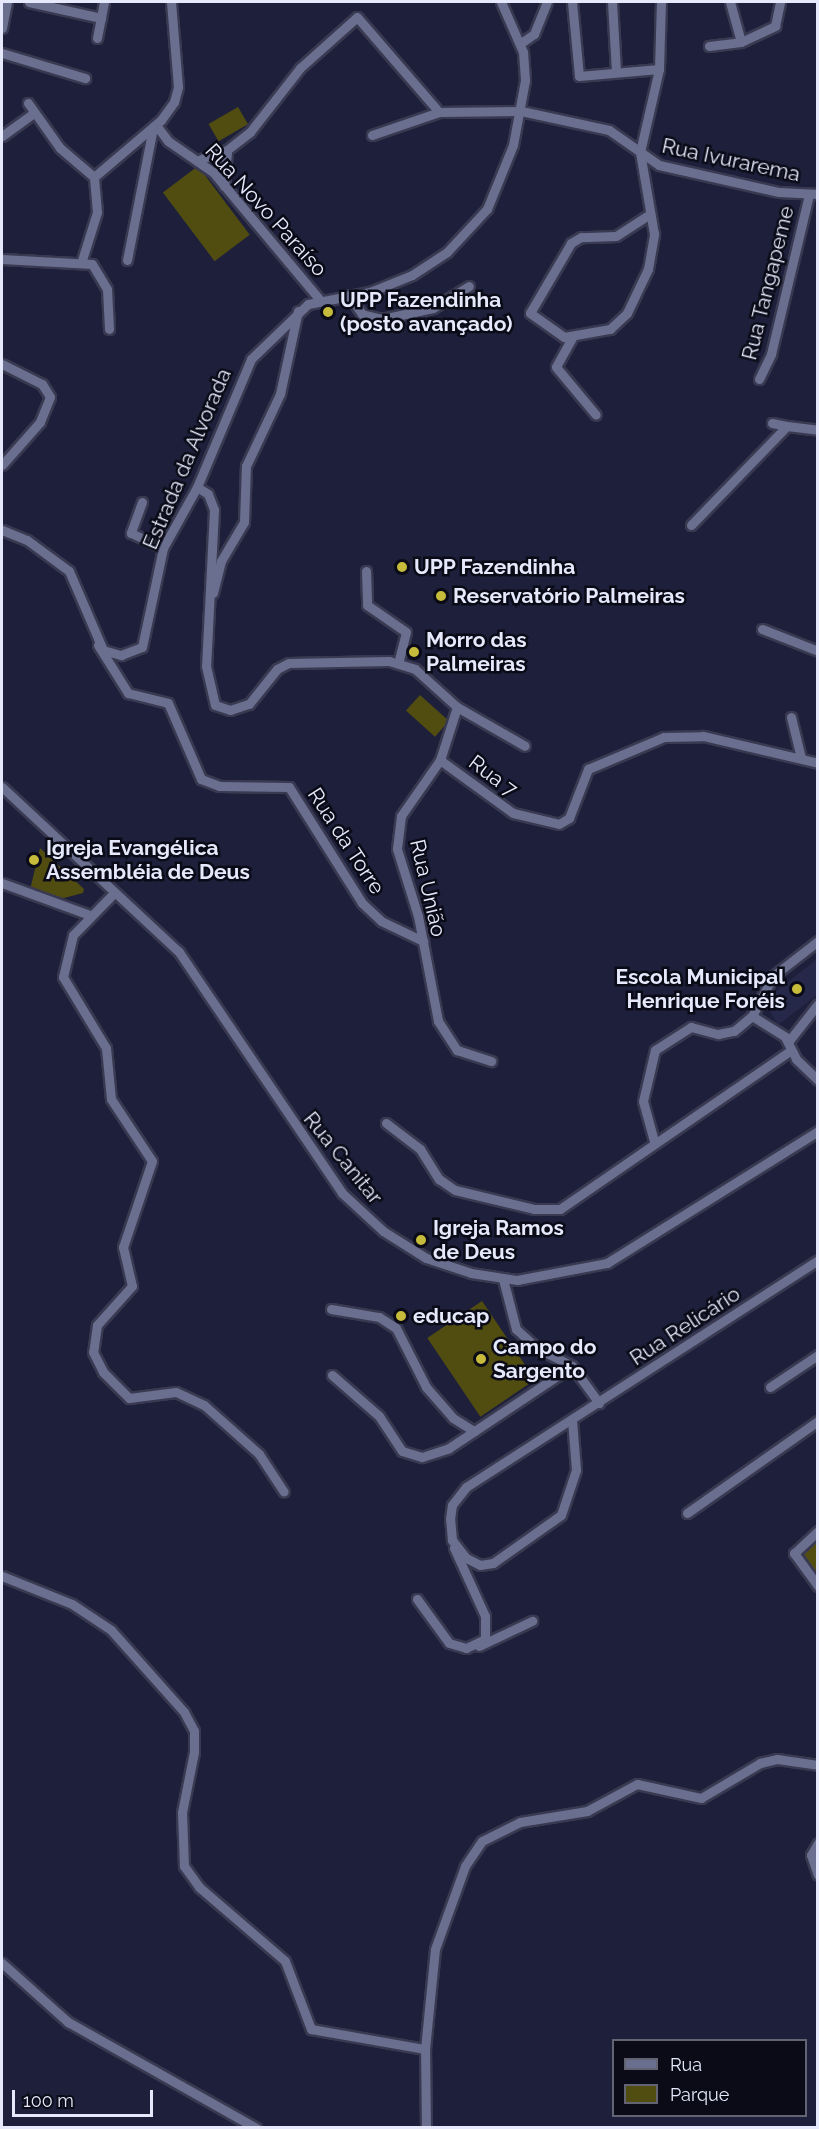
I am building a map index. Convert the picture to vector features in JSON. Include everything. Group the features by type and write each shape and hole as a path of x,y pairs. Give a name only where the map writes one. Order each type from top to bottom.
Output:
{"street":[{"path":"2,28 7,2"},
{"path":"33,2 101,18"},
{"path":"97,38 104,2"},
{"path":"94,177 154,126 178,87 171,2"},
{"path":"207,618 221,561 244,522 246,466 280,394 298,311 320,300 349,295 412,275 468,231 502,181 521,111 521,43 501,2"},
{"path":"521,43 534,34 547,2"},
{"path":"572,2 579,76 659,69"},
{"path":"612,2 616,72"},
{"path":"650,214 616,237 581,237 571,243 528,311 555,334 573,336 616,326 627,313 652,258 650,214 640,152 659,69 661,2"},
{"path":"730,2 741,42"},
{"path":"709,46 741,42 775,26 780,2"},
{"path":"201,159 227,150 250,132 326,41 357,17 439,112"},
{"path":"2,53 85,78"},
{"path":"27,103 64,153 94,177 97,212 82,260"},
{"name":"Rua Ivurarema","path":"372,135 439,112 521,111 592,124 659,165 813,194"},
{"path":"2,136 34,113"},
{"path":"127,260 154,126"},
{"name":"Rua Novo Paraíso","path":"154,126 168,141 201,159 320,300"},
{"path":"224,186 227,150"},
{"name":"Rua Tangapeme","path":"759,380 771,354 813,194"},
{"path":"2,259 82,260 103,278 109,329"},
{"path":"349,295 362,314 382,320 433,308 469,286"},
{"name":"Estrada da Alvorada","path":"98,644 121,655 144,644 163,548 196,487 246,367 298,311"},
{"path":"573,336 556,367 597,415"},
{"path":"2,364 42,384 50,397 40,422 2,465"},
{"path":"772,423 818,430"},
{"path":"691,525 787,426"},
{"path":"196,487 208,494 214,510 207,618 208,689 212,702 224,710 254,701 273,673 289,663 399,661 458,707 525,746"},
{"path":"142,502 131,533 163,548"},
{"path":"2,530 27,540 69,572 83,594 98,644"},
{"path":"366,571 367,605 406,632 399,661"},
{"path":"762,629 818,651"},
{"name":"Rua da Torre","path":"98,644 101,658 128,693 168,703 201,779 219,786 289,787 362,903 381,921 423,941"},
{"name":"Rua União","path":"458,707 440,760 407,804 397,833 442,1029 457,1050 491,1060"},
{"path":"791,717 801,758 818,763"},
{"name":"Rua 7","path":"440,760 513,813 559,825 569,818 580,782 594,765 651,741 689,735 801,758"},
{"name":"Rua Canitar","path":"2,787 113,894 178,952 206,986 254,1070 357,1208 426,1258 503,1279 556,1276 607,1263 818,1131"},
{"path":"2,883 90,915"},
{"path":"113,894 90,915 66,952 65,984 106,1048 111,1099 152,1161 123,1247 132,1286 97,1325 93,1352 103,1372 129,1398 176,1392 204,1405 259,1454 284,1492"},
{"path":"654,1141 643,1101 655,1050 682,1030 726,1034 752,1016 765,984 818,941"},
{"path":"386,1123 426,1155 449,1188 546,1211 574,1201 654,1141 790,1046 818,1004"},
{"path":"752,1016 790,1046 818,1080"},
{"name":"Rua Relicário","path":"452,1540 450,1511 458,1495 818,1260"},
{"path":"503,1279 516,1329 537,1348 572,1366 599,1403"},
{"path":"332,1309 379,1317 396,1328 426,1388 453,1418 474,1431"},
{"path":"770,1387 818,1355"},
{"path":"332,1375 378,1416 406,1454 434,1455 572,1366"},
{"path":"452,1540 466,1558 487,1564 552,1526 563,1510 576,1470 572,1420"},
{"path":"687,1513 818,1421"},
{"path":"818,1531 797,1545 796,1559 818,1586"},
{"path":"452,1540 485,1616 487,1634 476,1646"},
{"path":"2,1576 72,1605 111,1630 184,1712 194,1731 194,1752 182,1812 184,1866 200,1887 285,1961 311,2029 425,2049"},
{"path":"417,1599 448,1643 476,1646 532,1621"},
{"path":"426,2127 425,2049 435,1949 465,1866 482,1841 520,1822 587,1811 638,1784 700,1798 760,1762 777,1759 818,1765"},
{"path":"818,1843 811,1855 818,1875"},
{"path":"2,1963 68,2022 256,2127"}],"shaded area":[{"name":"Escola Municipal Henrique Foréis","path":"817,959 817,995 778,1025 764,1001"}],"green space":[{"path":"238,107 248,124 219,141 209,124"},
{"path":"198,166 250,235 215,261 163,192"},
{"path":"420,695 449,721 435,737 406,711"},
{"path":"40,848 84,889 83,893 64,898 30,890"},
{"name":"Campo do Sargento","path":"482,1301 535,1380 480,1417 427,1338"},
{"path":"817,1537 817,1584 799,1561 799,1551"}],"place":[{"name":"UPP Fazendinha (posto avançado)","path":"328,312"},
{"name":"UPP Fazendinha","path":"402,567"},
{"name":"Reservatório Palmeiras","path":"441,596"},
{"name":"Morro das Palmeiras","path":"414,652"},
{"name":"Igreja Evangélica Assembléia de Deus","path":"34,860"},
{"name":"Escola Municipal Henrique Foréis","path":"797,989"},
{"name":"Igreja Ramos de Deus","path":"421,1240"},
{"name":"educap","path":"401,1316"},
{"name":"Campo do Sargento","path":"481,1359"}]}
